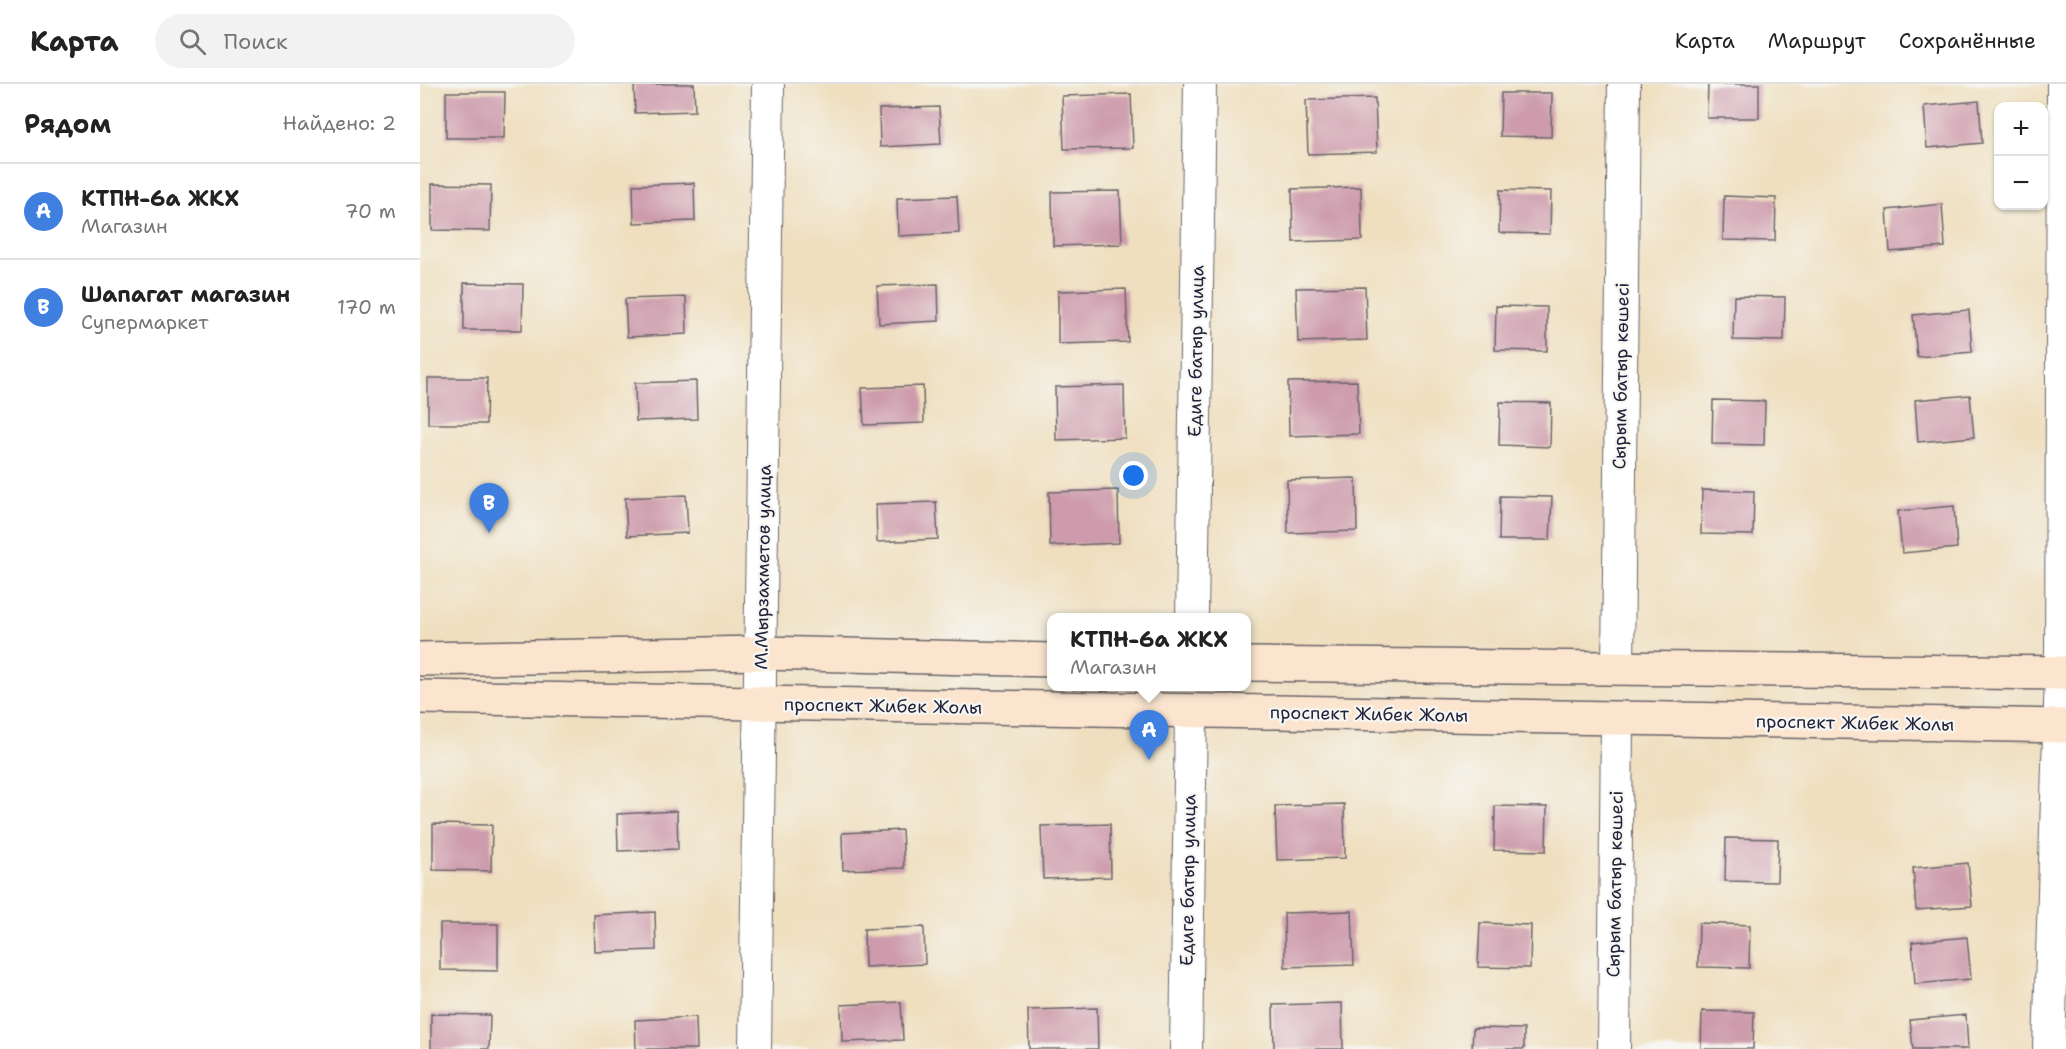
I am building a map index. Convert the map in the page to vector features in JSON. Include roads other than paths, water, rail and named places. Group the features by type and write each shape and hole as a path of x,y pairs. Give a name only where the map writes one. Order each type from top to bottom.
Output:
{"street":[{"name":"М.Мырзахметов улица","path":"755,1049 768,84"},
{"name":"Едиге батыр улица","path":"1192,613 1200,84"},
{"name":"Сырым батыр көшесі","path":"1618,668 1624,84"},
{"path":"2049,1049 2063,673 2063,84"},
{"path":"420,659 762,653 1047,660"},
{"path":"1251,664 2063,673"},
{"name":"проспект Жибек Жолы","path":"420,697 2062,726"},
{"name":"Едиге батыр улица","path":"1186,1049 1191,711"},
{"name":"Сырым батыр көшесі","path":"1614,1049 1617,719"}],"place":[{"name":"Шапагат магазин","path":"489,533"},
{"name":"КТПН-6а ЖКХ","path":"1149,760"}]}
